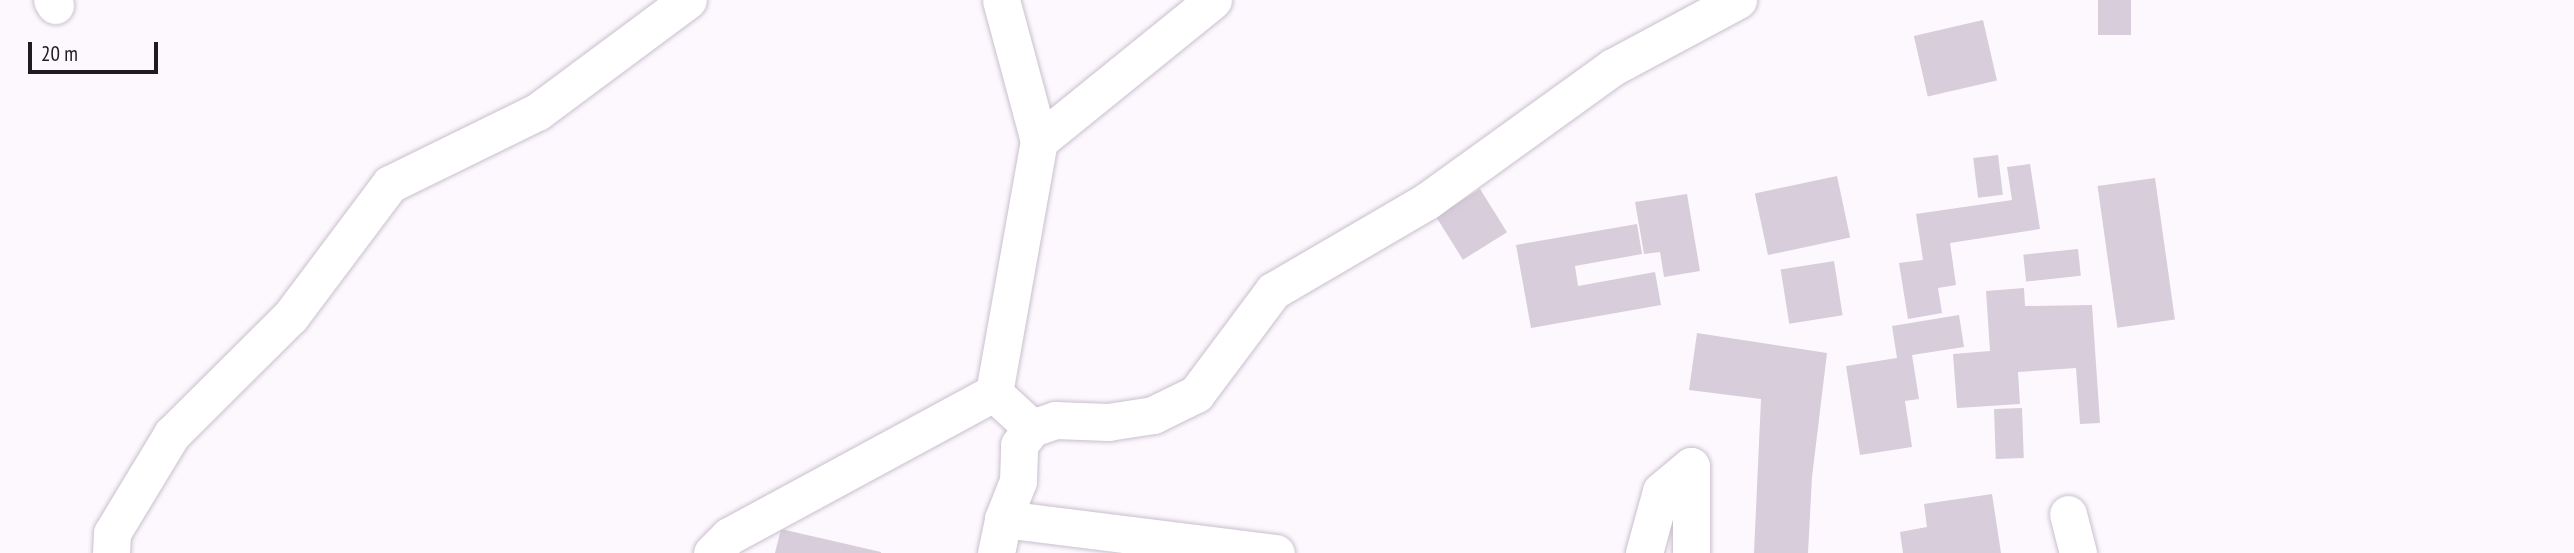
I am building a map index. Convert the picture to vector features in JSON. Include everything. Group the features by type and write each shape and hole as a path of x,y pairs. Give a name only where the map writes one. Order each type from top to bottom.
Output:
{"street":[{"path":"111,553 112,533 172,434 290,317 390,184 537,112 688,0"},
{"path":"995,393 1039,141 1001,0"},
{"path":"1039,141 1213,0"},
{"path":"1276,553 1000,536 1018,481 1019,445 1032,428 1055,420 1108,422 1153,415 1196,394 1273,291 1427,201 1612,67 1738,0"},
{"path":"995,393 1032,428"},
{"path":"712,553 729,536 995,393"},
{"path":"1644,553 1661,491 1691,466 1691,553"},
{"path":"2068,514 2078,553"}],"building":[{"path":"2098,0 2131,0 2131,35 2098,35"},
{"path":"1983,20 1997,80 1928,96 1914,36"},
{"path":"1998,155 2003,195 1978,198 1973,158"},
{"path":"2030,164 2040,229 1950,243 1956,285 1938,288 1942,313 1908,319 1899,263 1923,260 1916,214 2012,200 2007,167"},
{"path":"1837,176 1850,238 1768,255 1755,193"},
{"path":"2155,178 2175,320 2117,328 2098,186"},
{"path":"1480,189 1507,232 1463,260 1436,217"},
{"path":"1687,194 1700,271 1664,277 1660,252 1644,254 1635,202"},
{"path":"1637,224 1642,254 1575,266 1578,286 1655,272 1661,305 1531,328 1516,245"},
{"path":"2078,249 2081,276 2026,282 2023,255"},
{"path":"1834,261 1843,315 1789,324 1781,269"},
{"path":"2024,288 2025,306 2092,305 2100,423 2080,424 2076,368 2018,372 2020,404 1957,408 1953,354 1990,351 1986,291"},
{"path":"1959,315 1964,347 1912,355 1919,399 1905,401 1912,447 1860,455 1846,366 1897,358 1892,326"},
{"path":"1697,333 1827,353 1812,477 1808,553 1754,553 1761,399 1689,390"},
{"path":"2022,408 2024,458 1996,459 1994,409"},
{"path":"1992,494 2001,553 1903,553 1900,532 1927,527 1924,504"},
{"path":"781,529 881,552 881,553 775,553"}]}
